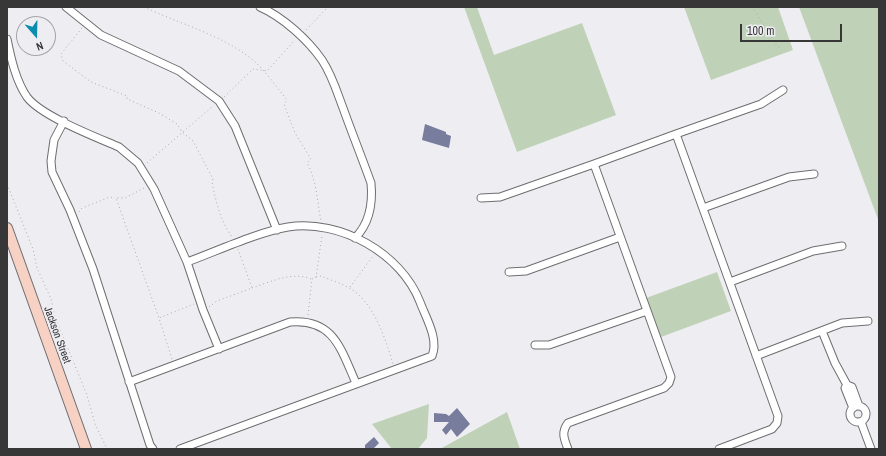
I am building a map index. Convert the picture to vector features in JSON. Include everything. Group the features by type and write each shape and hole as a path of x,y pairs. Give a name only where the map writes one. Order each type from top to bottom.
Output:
{"main road":[{"name":"Jackson Street","path":"7,228 86,449"}],"street":[{"path":"66,7 101,35 179,71 219,101 235,126 277,230"},
{"path":"260,7 269,9 291,26 323,61 332,78 371,184 370,214 363,230 355,238"},
{"path":"7,39 20,84 28,98 40,108 64,121 119,147 129,154 141,167 151,184 187,262 203,310 219,349"},
{"path":"481,198 500,197 594,164 761,104 783,90"},
{"path":"64,121 54,140 51,161 52,172 72,215 93,269 152,449"},
{"path":"676,134 778,416 777,423 772,429 719,449"},
{"path":"568,449 563,435 564,429 568,423 664,388 669,383 671,377 594,164"},
{"path":"703,208 789,177 814,174"},
{"path":"180,449 432,356 435,342 417,294 402,273 377,249 355,238 323,228 305,226 277,230 187,262"},
{"path":"508,272 526,271 620,237"},
{"path":"730,282 813,250 842,246"},
{"path":"535,345 549,345 647,310"},
{"path":"129,382 290,322 306,321 318,325 329,332 338,342 356,384"},
{"path":"756,356 842,323 868,321"},
{"path":"822,331 835,363 847,385 852,387 856,407"},
{"path":"856,407 864,408 867,412 866,417 861,422 855,422 851,418 850,413 856,407"},
{"path":"861,422 871,449"}],"path":[{"path":"144,7 206,33 253,60 287,100 284,104 295,133 311,159 307,163 312,172 317,188 323,228 316,277"},
{"path":"141,167 182,132 191,127 253,69 267,70 328,7"},
{"path":"752,7 777,46 782,48"},
{"path":"86,24 61,54 63,61 91,82 127,96 127,99 159,113 177,124 182,132 193,141 213,179 212,182 217,207 226,227 237,244 252,288"},
{"path":"7,184 33,249 37,268 51,299 55,317 87,395 95,424 107,449"},
{"path":"72,215 82,208 110,197 125,198 151,184"},
{"path":"116,198 175,365"},
{"path":"350,288 377,249"},
{"path":"203,310 217,301 252,288 289,277 302,276 312,279 321,276 350,288 358,294 376,318 384,332 395,369"},
{"path":"306,321 312,279"},
{"path":"159,318 200,301"}],"green space":[{"path":"464,7 477,7 494,55 582,23 616,115 517,152"},
{"path":"684,7 778,7 793,50 711,80"},
{"path":"799,7 879,7 879,222"},
{"path":"717,272 731,311 661,337 646,298"},
{"path":"429,404 427,438 418,449 392,449 372,424"},
{"path":"507,412 520,449 440,449"}],"building":[{"path":"425,124 446,132 446,134 451,136 449,148 422,140"},
{"path":"457,408 470,424 457,437 451,429 446,435 442,430 449,422 434,422 434,413 446,414 449,416"},
{"path":"374,437 379,443 373,449 365,449 365,445"}]}
